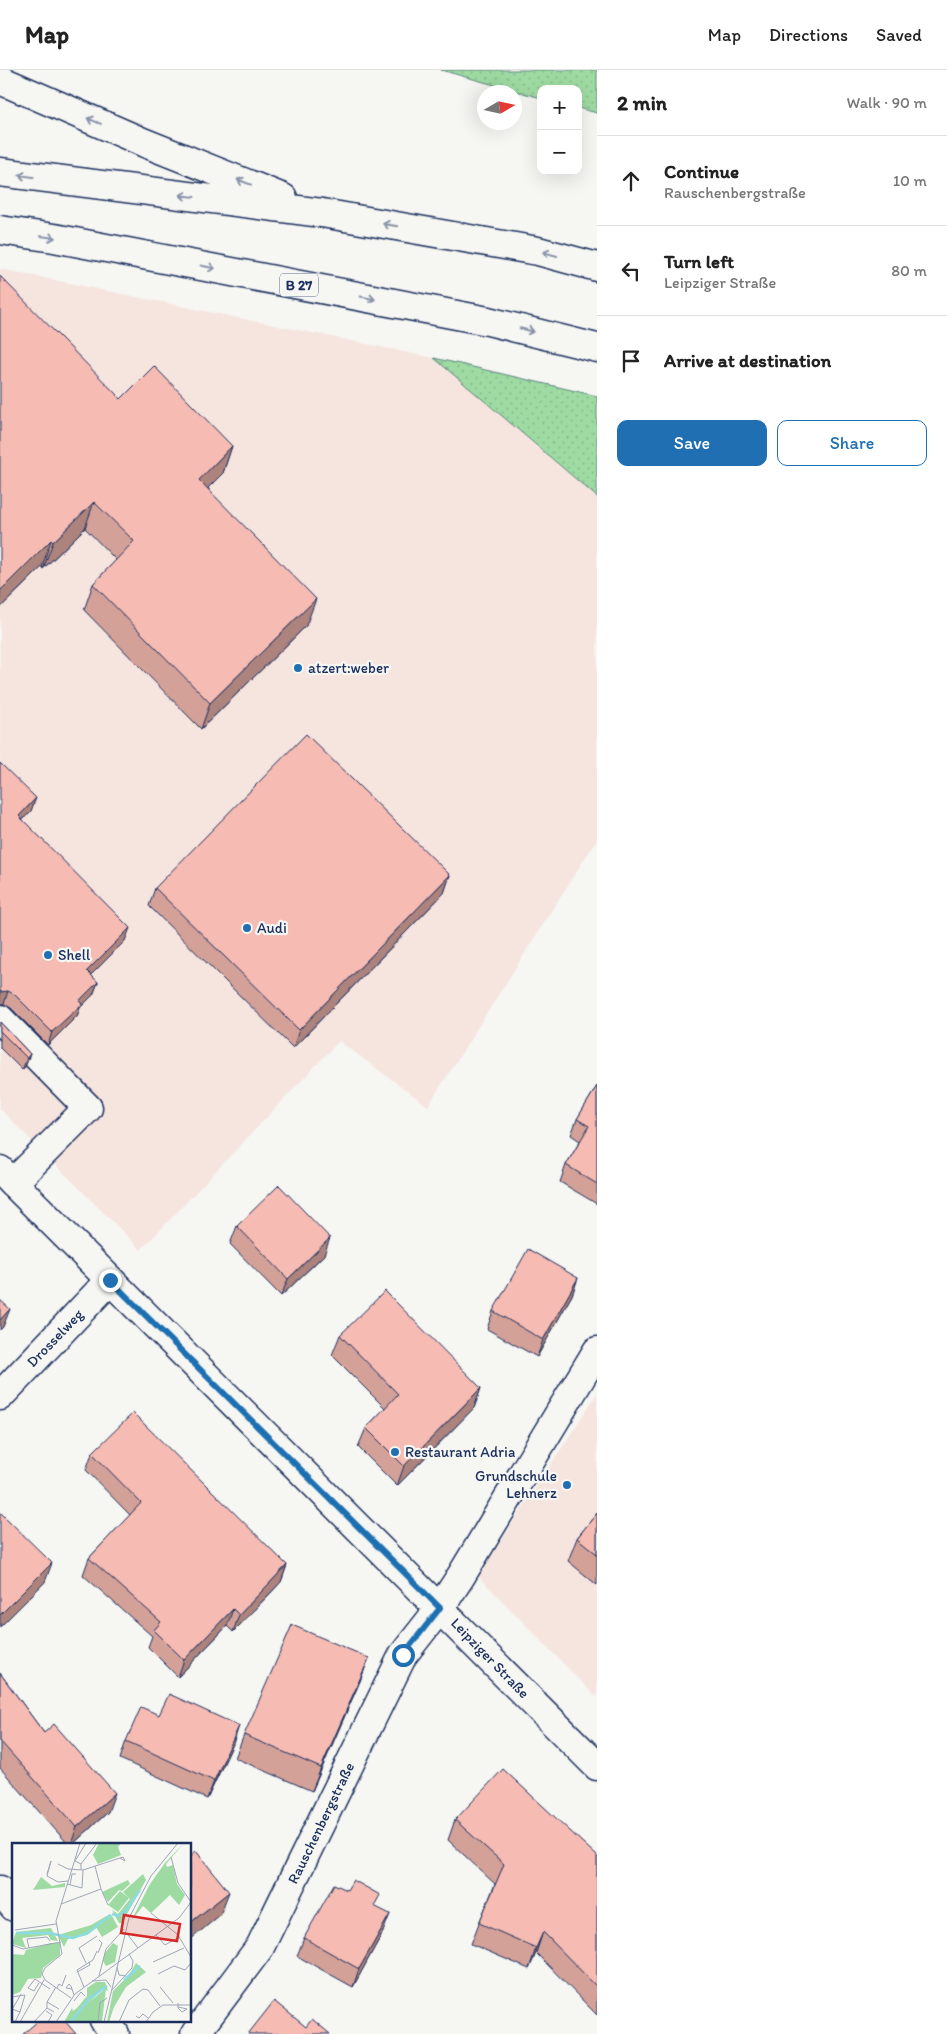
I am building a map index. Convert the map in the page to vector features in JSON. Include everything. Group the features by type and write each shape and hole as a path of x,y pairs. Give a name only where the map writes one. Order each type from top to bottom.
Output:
{"main road":[{"path":"0,80 145,143 322,213"},
{"path":"0,172 322,213 538,251 597,267"},
{"name":"B 27","path":"0,230 54,238 488,321 597,348"},
{"path":"0,1020 88,1108 6,1176"},
{"name":"Leipziger Straße","path":"6,1176 597,1766"},
{"name":"Drosselweg","path":"0,1396 110,1280"},
{"name":"Rauschenbergstraße","path":"196,2034 260,1948 403,1655 440,1608 597,1351"},
{"path":"0,1890 12,1905"},
{"path":"106,2022 115,2034"}],"shaded area":[{"name":"atzert:weber","path":"0,269 434,358 597,497 597,839 428,1106 339,1041 141,1250 0,1109"},
{"name":"Grundschule Lehnerz","path":"597,1394 597,1698 478,1576"}],"green space":[{"path":"441,70 597,70 597,113 582,109 582,85 537,85 537,97 522,93 522,85 495,85"},
{"path":"434,358 597,396 597,497"}],"building":[{"path":"0,276 121,399 154,366 232,446 199,480 316,599 210,703 93,584 134,541 94,502 53,542 51,540 0,591"},
{"path":"306,734 450,875 299,1030 155,888"},
{"path":"0,763 36,798 19,816 130,928 87,971 98,982 79,1001 82,1004 52,1032 15,995 8,991 0,992"},
{"path":"0,1022 30,1054 27,1058 0,1031"},
{"path":"597,1086 597,1184 566,1165 589,1126 577,1119"},
{"path":"279,1185 330,1238 288,1279 237,1226"},
{"path":"528,1249 578,1278 543,1340 493,1311"},
{"path":"385,1291 481,1388 404,1466 366,1428 398,1394 340,1335"},
{"path":"0,1300 10,1309 0,1320"},
{"path":"133,1413 287,1565 239,1615 233,1609 184,1660 154,1630 161,1622 89,1558 141,1503 92,1453"},
{"path":"0,1512 52,1563 0,1615"},
{"path":"597,1513 597,1554 577,1538"},
{"path":"292,1625 369,1658 321,1768 244,1735"},
{"path":"0,1673 44,1733 54,1724 115,1793 77,1827 0,1741"},
{"path":"169,1694 239,1726 214,1781 126,1741 141,1707 159,1715"},
{"path":"503,1769 597,1856 597,1987 543,1932 536,1948 479,1923 504,1864 455,1820"},
{"path":"196,1851 229,1892 191,1922 191,1855"},
{"path":"353,1880 380,1895 374,1906 390,1914 359,1969 304,1938 334,1884 347,1890"},
{"path":"274,2001 306,2027 312,2019 330,2034 248,2034"},
{"path":"37,2022 66,2022 76,2034 23,2034"}],"place":[{"name":"atzert:weber","path":"298,668"},
{"name":"Audi","path":"247,928"},
{"name":"Shell","path":"48,955"},
{"name":"Restaurant Adria","path":"395,1452"},
{"name":"Grundschule Lehnerz","path":"567,1485"}],"route":[{"path":"110,1280 440,1608 403,1655"}]}
